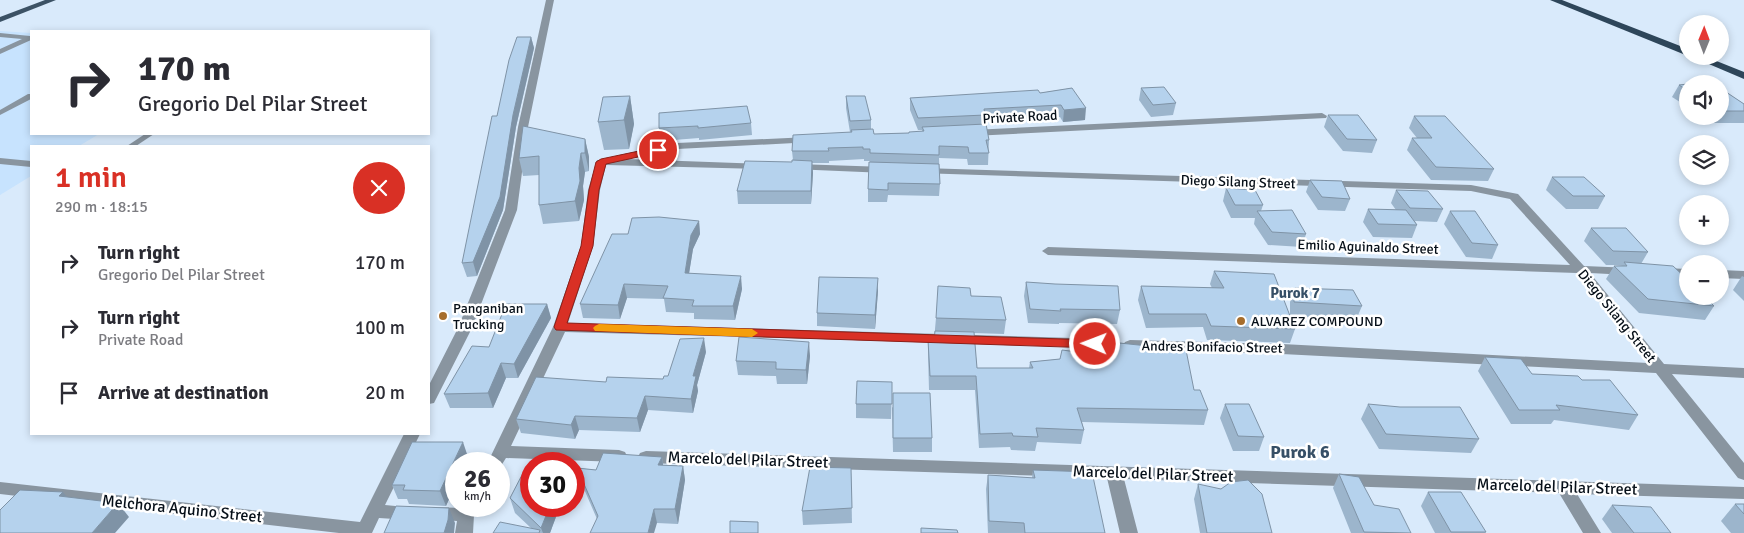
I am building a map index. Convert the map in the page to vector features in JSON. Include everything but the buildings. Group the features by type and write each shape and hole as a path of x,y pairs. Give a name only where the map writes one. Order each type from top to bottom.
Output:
{"highway":[{"path":"1554,0 1679,49"},
{"path":"1718,65 1744,76"}],"main road":[{"path":"0,20 52,0"}],"street":[{"path":"430,397 465,328 511,210 523,126 550,0"},
{"name":"Private Road","path":"965,133 1322,116"},
{"path":"501,452 560,327 587,246 594,190 601,162 677,146 816,140"},
{"name":"Diego Silang Street","path":"601,162 1471,188 1514,196 1580,269 1744,474"},
{"name":"Emilio Aguinaldo Street","path":"1048,251 1679,273"},
{"path":"1729,274 1744,275"},
{"name":"Andres Bonifacio Street","path":"560,327 1282,349 1744,373"},
{"path":"364,531 411,435"},
{"name":"Marcelo del Pilar Street","path":"510,458 1114,473 1744,493"},
{"path":"1114,473 1129,533"},
{"path":"1564,487 1592,533"},
{"name":"Melchora Aquino Street","path":"0,488 364,531"},
{"path":"373,511 445,510"},
{"path":"464,533 467,517"}],"lane":[{"path":"0,35 30,39"},
{"path":"0,52 30,39"},
{"path":"0,113 30,97"},
{"path":"133,145 148,135"},
{"path":"0,161 30,164"}],"shaded area":[{"path":"0,31 30,33 30,135 97,135 81,145 30,145 30,177 0,195"}],"slow traffic":[{"path":"599,328 752,333"}],"place":[{"name":"Panganiban Trucking","path":"443,316"},
{"name":"ALVAREZ COMPOUND","path":"1241,321"}],"district":[{"name":"Purok 7","path":"1295,293"},
{"name":"Purok 6","path":"1300,452"}],"route":[{"path":"658,150 601,162 594,190 587,246 560,327 1095,344"}]}
